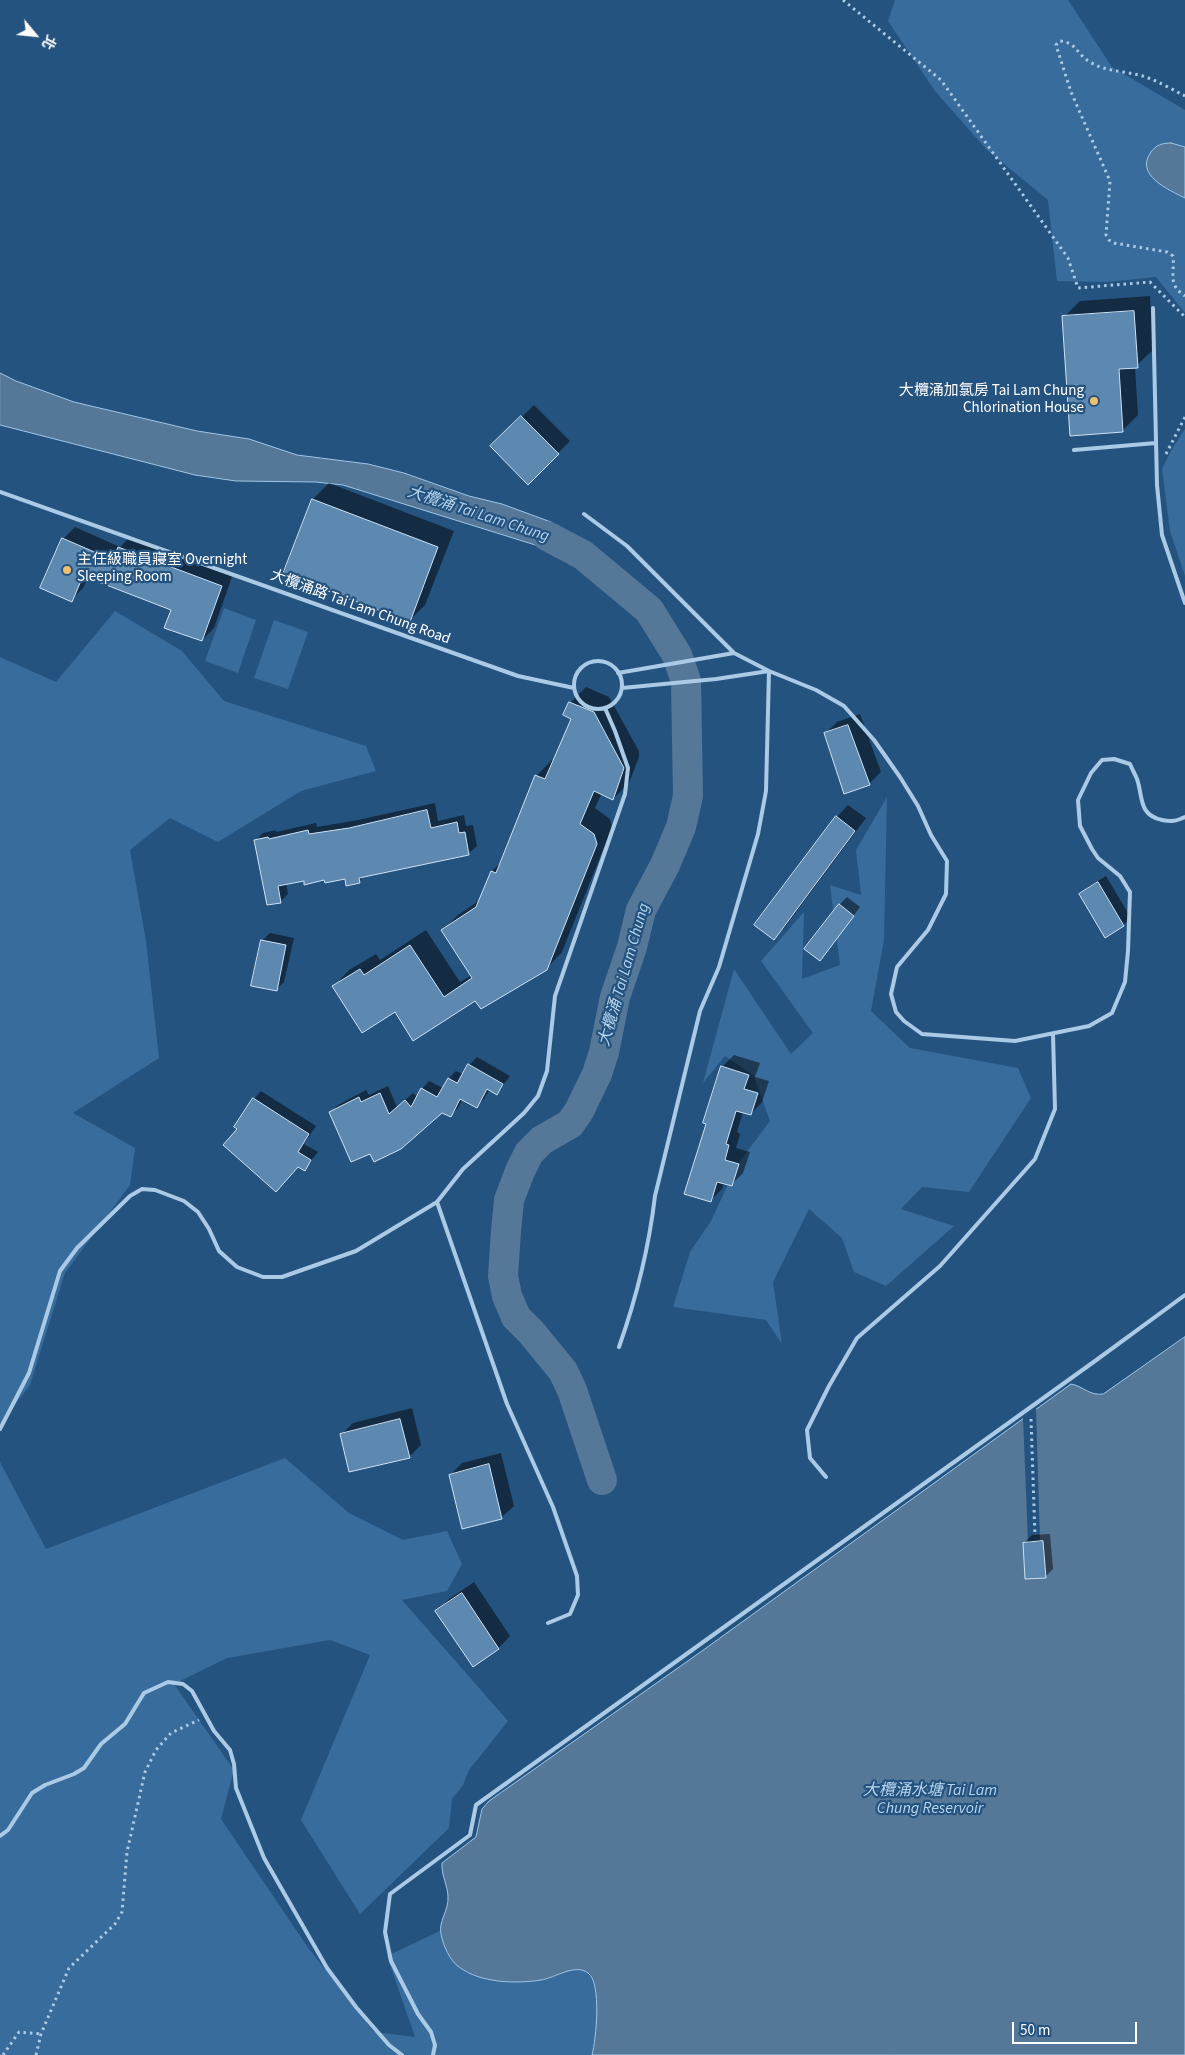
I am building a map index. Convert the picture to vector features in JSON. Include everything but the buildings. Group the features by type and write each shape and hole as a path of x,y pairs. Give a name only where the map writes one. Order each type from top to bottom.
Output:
{"lane":[{"path":"1153,308 1156,443 1162,534 1185,603"},
{"path":"1074,450 1156,443"},
{"name":"大欖涌路 Tai Lam Chung Road","path":"0,492 518,676 574,688"},
{"path":"584,514 627,546 734,653 770,671 816,690 844,706 874,740 900,777 918,806 931,835 947,861 946,894 928,930 897,967 891,994 896,1012 904,1022 922,1034 1015,1041 1089,1026 1112,1013 1125,982 1130,892 1120,876 1098,858 1080,826 1078,800 1091,773 1102,760 1114,759 1130,764 1138,779 1140,797 1146,812 1154,818 1174,822 1185,817"},
{"path":"618,673 734,653"},
{"path":"590,663 606,663 618,673 622,688 616,700 605,708 598,709 585,705 574,688 578,672 590,663"},
{"path":"622,688 770,671"},
{"path":"619,1347 629,1318 652,1221 655,1196 700,1011 719,967 758,834 766,791 770,671"},
{"path":"0,1429 29,1373 60,1272 76,1248 130,1196 142,1189 155,1190 184,1201 198,1212 209,1229 219,1251 237,1267 263,1276 282,1277 356,1251 437,1202 462,1169 524,1113 538,1096 547,1071 555,996 625,794 628,768 605,708"},
{"path":"826,1477 810,1458 807,1430 829,1386 857,1338 940,1266 1035,1159 1055,1109 1053,1034"},
{"path":"437,1202 507,1404 553,1507 577,1576 578,1595 570,1614 548,1623"},
{"path":"433,2055 435,2045 431,2032 418,2014 391,1961 385,1932 390,1894 470,1835 476,1805 1031,1408 1185,1295"},
{"path":"0,1836 8,1830 32,1793 44,1785 74,1774 84,1768 101,1744 124,1724 144,1693 168,1682 183,1684 192,1690 222,1742 230,1750 234,1764 236,1788 264,1858 327,1968 384,2039 402,2055"}],"path":[{"path":"842,0 941,80 1068,258 1078,288 1150,282 1185,317"},
{"path":"1185,96 1141,75 1102,68 1090,62 1081,55 1077,48 1067,41 1059,40 1056,45 1071,92 1110,181 1106,235 1114,243 1167,252 1173,256 1174,286 1185,296"},
{"path":"1157,464 1167,452 1185,418"},
{"path":"1031,1408 1030,1440 1035,1536"},
{"path":"36,2055 41,2034 69,1968 115,1924 122,1912 127,1852 145,1772 156,1750 171,1733 207,1717"},
{"path":"3,2055 20,2032 41,2034"}],"shaded area":[{"path":"895,0 1068,0 1112,67 1185,110 1185,147 1170,143 1154,148 1170,190 1185,198 1185,313 1156,277 1107,282 1057,281 1048,200 987,150 935,91 888,21"},
{"path":"1185,429 1185,576 1170,531 1162,469"},
{"path":"224,608 256,620 238,673 205,661"},
{"path":"115,611 182,651 224,701 366,746 376,771 301,791 218,842 170,818 130,850 146,941 159,1058 73,1113 135,1148 130,1185 65,1273 30,1385 0,1425 0,657 56,682"},
{"path":"274,620 308,632 288,689 254,678"},
{"path":"887,797 884,940 871,1011 910,1048 1018,1068 1031,1098 969,1192 922,1187 901,1209 954,1226 886,1286 854,1272 842,1238 809,1209 773,1282 782,1344 766,1320 673,1307 690,1252 711,1221 737,1165 770,1121 754,1076 725,1056 703,1083 734,969 791,1054 813,1033 761,961 804,912 802,979 840,965 830,885 861,895 856,850"},
{"path":"285,1458 349,1513 403,1540 447,1531 462,1564 447,1591 402,1600 508,1721 469,1770 463,1785 452,1799 449,1828 360,1914 301,1820 370,1655 330,1640 227,1658 174,1684 234,1770 221,1819 309,1949 374,2032 415,2037 387,1956 440,1931 448,1951 457,1965 468,1973 477,1976 499,1981 522,1982 546,1979 577,1969 589,1975 594,1984 597,2008 596,2035 592,2055 0,2055 0,1462 46,1549"}],"water":[{"path":"1171,143 1185,147 1185,198 1156,181 1150,175 1147,168 1147,160 1151,152 1160,145"},
{"name":"大欖涌 Tai Lam Chung","path":"0,373 16,381 74,402 197,431 249,439 297,455 368,464 404,473 469,496 502,504 551,522 579,545 583,555 561,553 343,485 316,482 236,481 195,475 0,425"},
{"name":"大欖涌水塘 Tai Lam Chung Reservoir","path":"1185,1337 1185,2055 592,2055 597,2012 595,1988 588,1973 583,1970 571,1970 541,1980 521,1982 498,1981 468,1972 453,1961 445,1948 440,1929 448,1902 442,1863 476,1837 482,1809 489,1801 702,1651 1071,1384 1094,1394 1103,1394"}],"pier":[{"path":"1036,1408 1040,1541 1046,1578 1025,1579 1023,1543 1028,1542 1023,1418"}],"waterway":[{"name":"大欖涌 Tai Lam Chung","path":"547,536 583,555 649,610 677,655 686,681 688,796 681,827 665,865 641,910 632,947 615,997 604,1052 597,1074 579,1111 570,1124 542,1140 529,1153 509,1200 503,1276 507,1296 516,1317 563,1371 572,1390 602,1480"}],"place":[{"name":"大欖涌加氯房 Tai Lam Chung Chlorination House","path":"1094,401"},
{"name":"主任級職員寢室 Overnight Sleeping Room","path":"67,570"}]}
